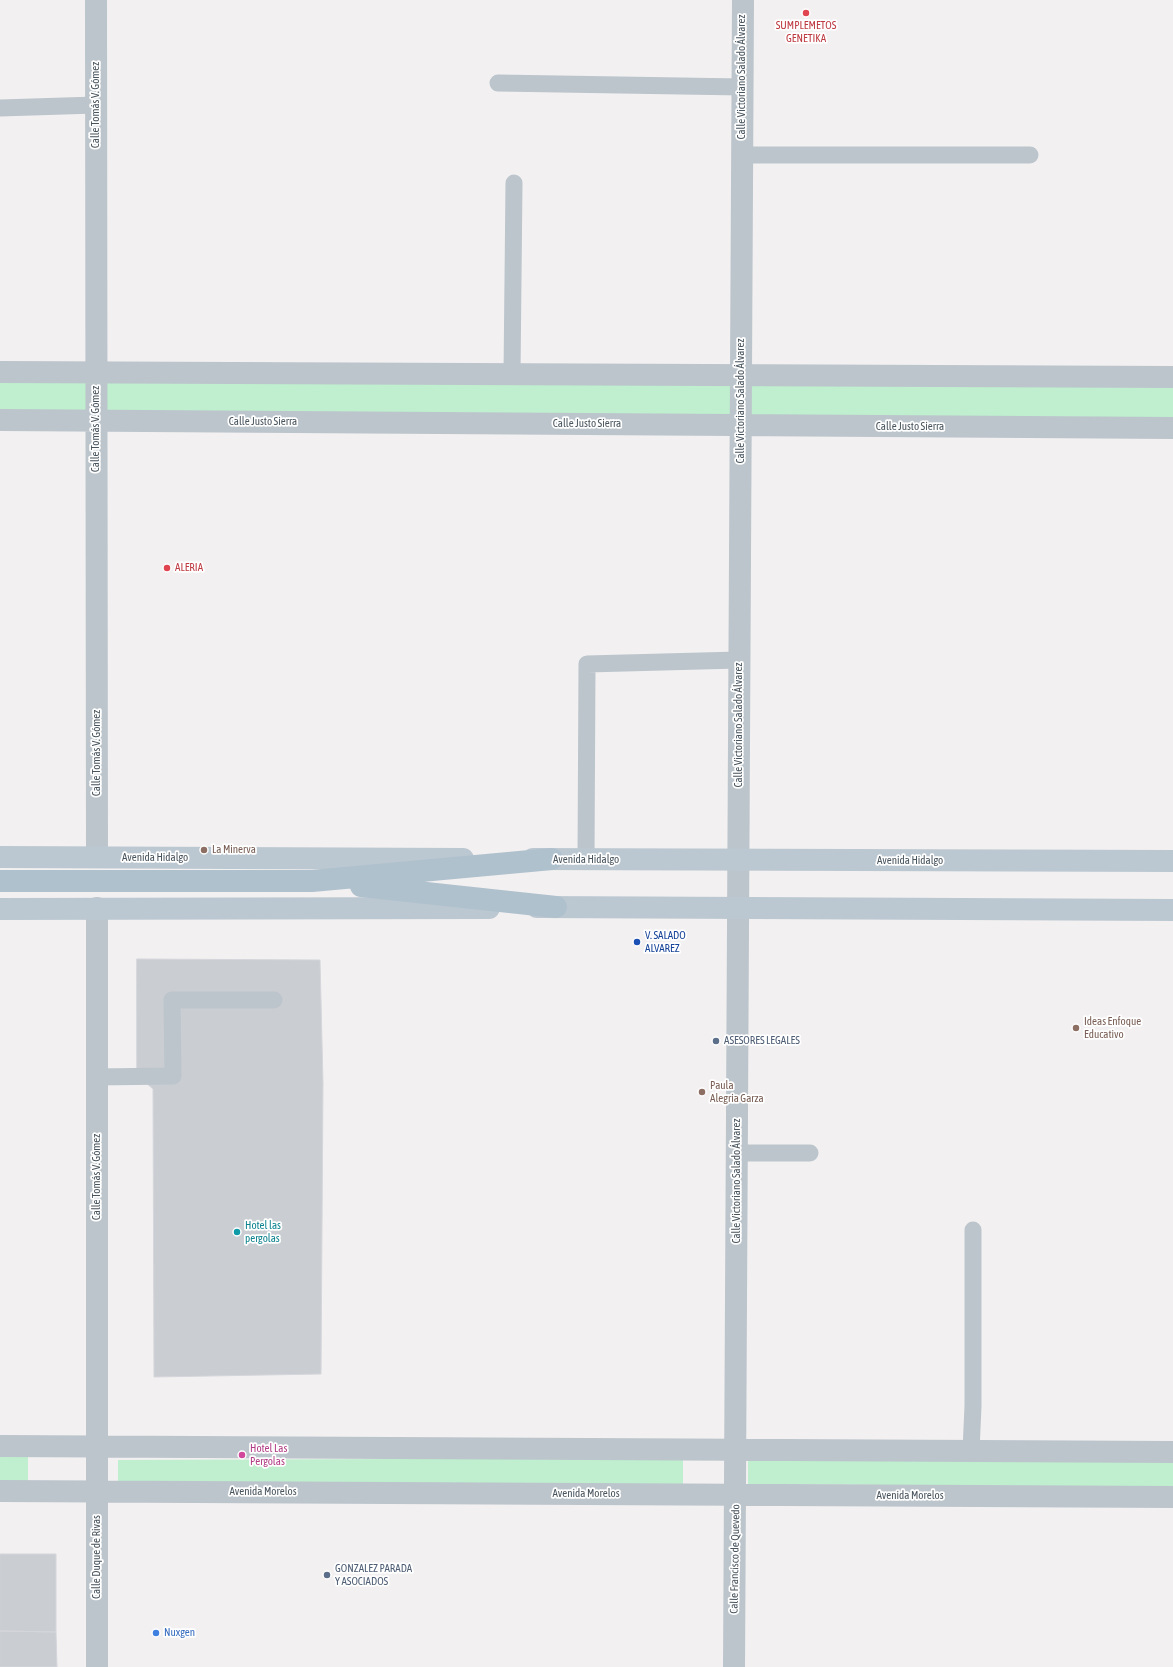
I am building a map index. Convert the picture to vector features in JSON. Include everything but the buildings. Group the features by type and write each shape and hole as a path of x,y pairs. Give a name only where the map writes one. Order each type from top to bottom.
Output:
{"main road":[{"name":"Avenida Hidalgo","path":"0,857 1173,861"},
{"path":"0,881 312,881 552,859"},
{"path":"312,881 556,907"},
{"path":"0,909 556,907 1173,910"}],"street":[{"name":"Calle Tomás V. Gómez","path":"96,0 97,857"},
{"name":"Calle Victoriano Salado Álvarez","path":"736,1450 743,0"},
{"path":"0,372 1173,377"},
{"name":"Calle Justo Sierra","path":"0,420 1173,428"},
{"name":"Calle Tomás V. Gómez","path":"97,908 96,1077 98,1446"},
{"path":"0,1446 1173,1452"},
{"name":"Calle Duque de Rivas","path":"97,1667 98,1446"},
{"name":"Calle Francisco de Quevedo","path":"734,1667 736,1450"},
{"name":"Avenida Morelos","path":"0,1491 1173,1497"}],"lane":[{"path":"498,83 742,87"},
{"path":"0,108 96,105"},
{"path":"742,155 1030,155"},
{"path":"512,374 514,183"},
{"path":"586,859 587,664 739,660"},
{"path":"96,1077 173,1076 172,1000 274,1000"},
{"path":"737,1153 810,1153"},
{"path":"971,1451 973,1406 973,1230"}],"green space":[{"path":"0,372 1173,377 1173,428 0,420"},
{"path":"0,1457 28,1457 28,1482 0,1482"},
{"path":"683,1458 683,1484 118,1486 118,1460"},
{"path":"748,1459 1173,1461 1173,1487 748,1484"}],"place":[{"name":"SUMPLEMETOS GENETIKA","path":"806,13"},
{"name":"ALERIA","path":"167,568"},
{"name":"La Minerva","path":"204,850"},
{"name":"V. SALADO ALVAREZ","path":"637,942"},
{"name":"Ideas Enfoque Educativo","path":"1076,1028"},
{"name":"ASESORES LEGALES","path":"716,1041"},
{"name":"Paula Alegria Garza","path":"702,1092"},
{"name":"Hotel las pergolas","path":"237,1232"},
{"name":"Hotel Las Pergolas","path":"242,1455"},
{"name":"GONZALEZ PARADA Y ASOCIADOS","path":"327,1575"},
{"name":"Nuxgen","path":"156,1633"}]}
